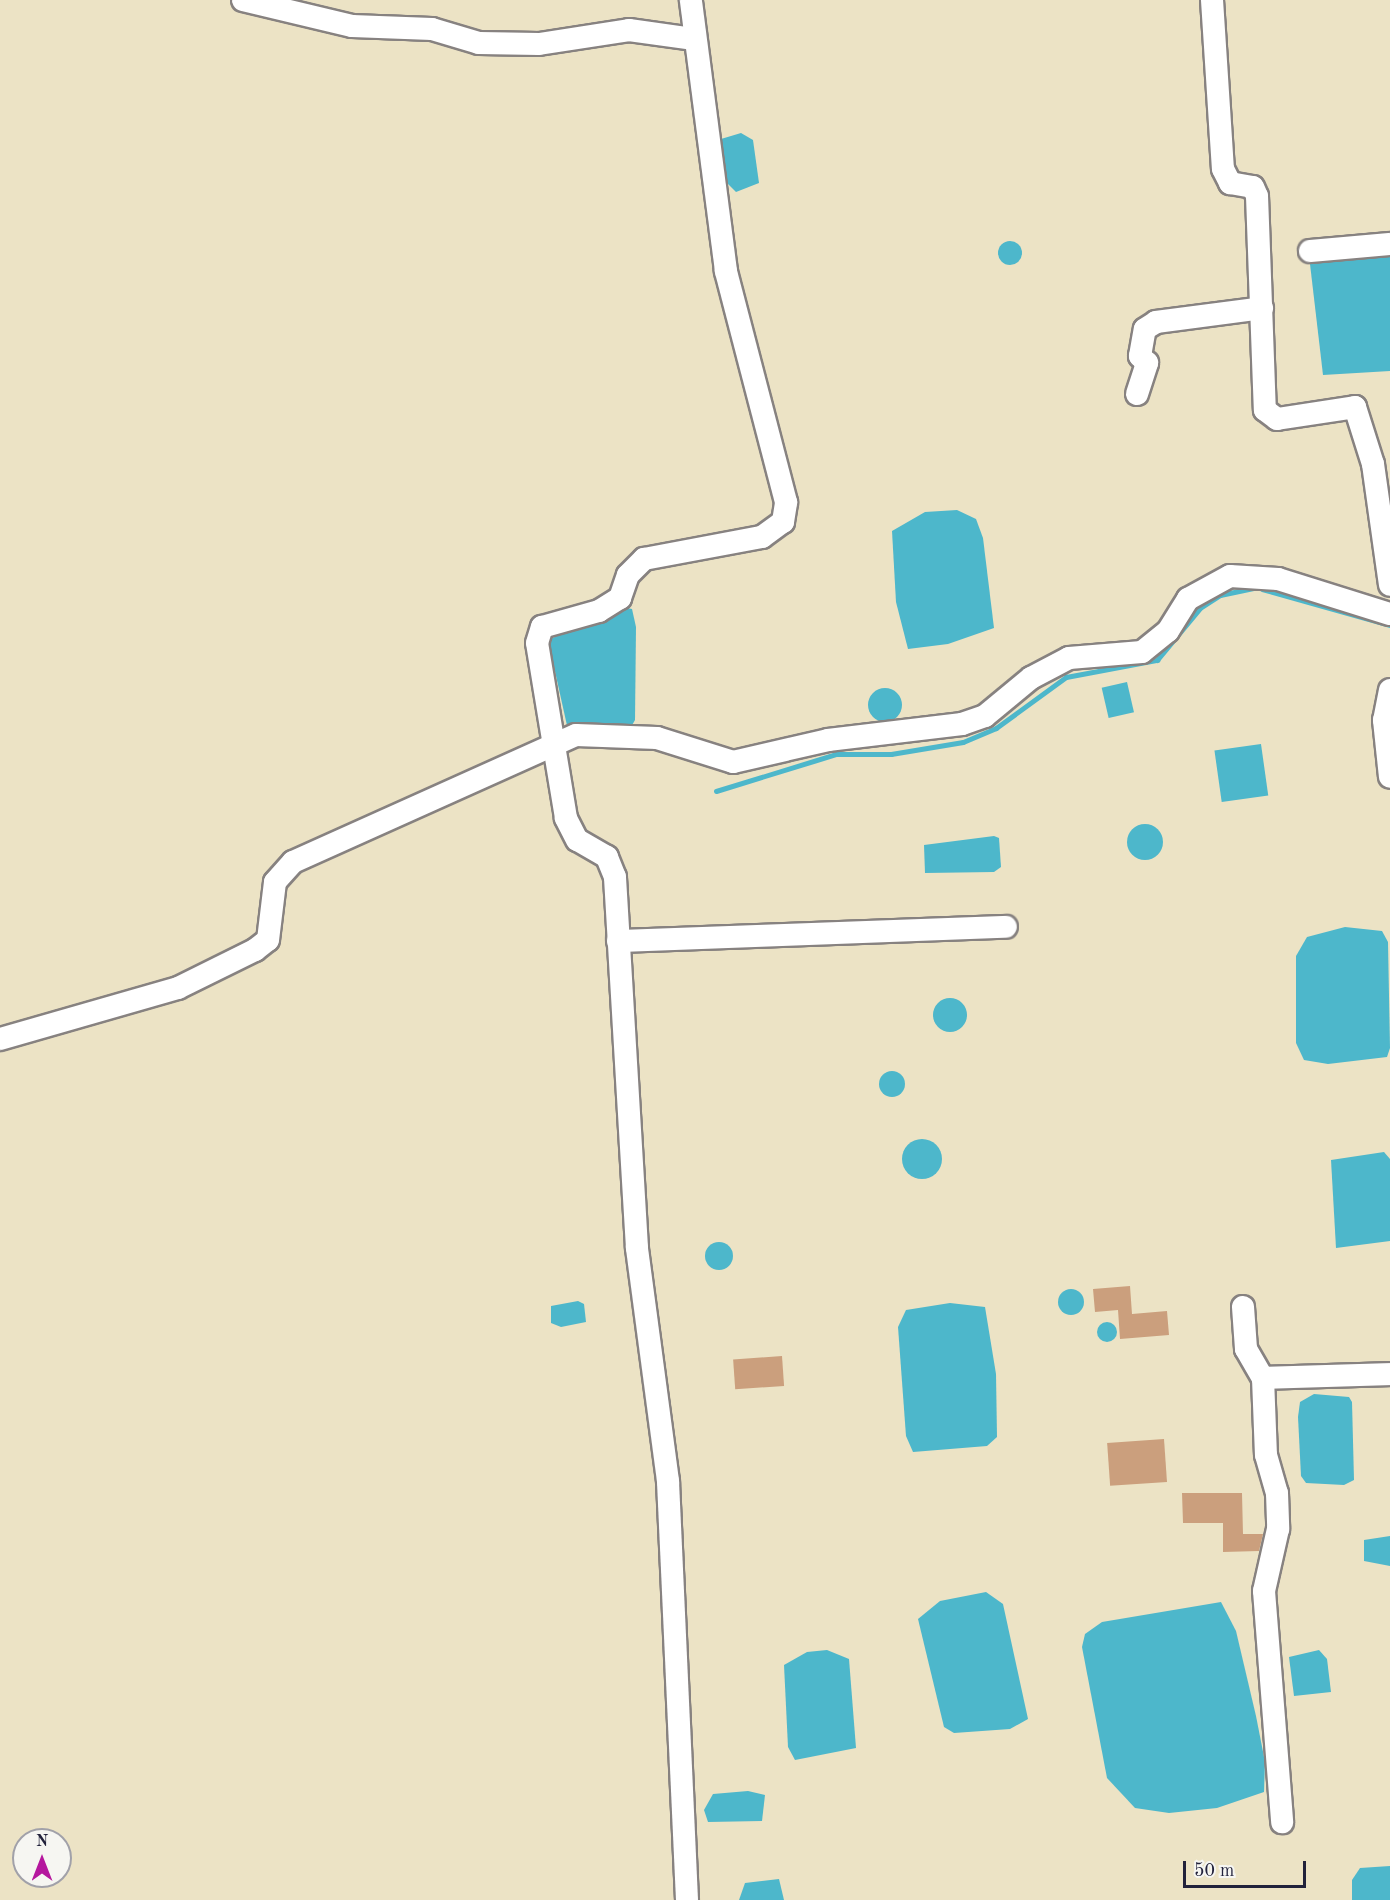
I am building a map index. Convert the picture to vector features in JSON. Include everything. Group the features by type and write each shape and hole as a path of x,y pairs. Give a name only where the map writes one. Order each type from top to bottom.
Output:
{"street":[{"path":"243,0 343,24 432,29 488,44 545,44 628,30 694,39"},
{"path":"687,1900 668,1480 637,1248 612,865 570,831 538,661 542,627 610,605 644,559 769,535 785,514 726,271 694,39 691,0"},
{"path":"1212,0 1224,169 1230,183 1253,188 1257,196 1269,416 1355,407 1373,464 1390,585"},
{"path":"1310,251 1390,244"},
{"path":"1137,394 1147,363 1140,356 1145,329 1156,322 1262,308"},
{"path":"0,1039 178,988 255,950 267,940 275,882 293,862 576,735 620,734 657,738 733,762 828,740 962,724 985,716 1031,678 1068,658 1142,652 1168,631 1188,599 1230,576 1278,579 1390,614"},
{"path":"1390,690 1384,720 1390,777"},
{"path":"618,941 1006,927"},
{"path":"1243,1307 1246,1348 1263,1378 1266,1455 1277,1493 1278,1529 1264,1591 1282,1822"},
{"path":"1263,1378 1390,1374"}],"water":[{"path":"741,133 753,140 759,183 736,192 727,183 721,139"},
{"path":"1010,241 1019,244 1022,253 1019,262 1010,265 1001,262 998,253 1001,244"},
{"path":"1390,254 1390,371 1323,375 1310,264"},
{"path":"957,510 976,519 983,538 994,628 948,644 908,649 896,602 892,531 925,512"},
{"path":"623,607 632,609 636,627 635,720 631,727 568,730 548,640"},
{"path":"1127,682 1134,712 1109,718 1102,688"},
{"path":"885,688 897,693 902,705 897,717 885,722 873,717 868,705 873,693"},
{"path":"1261,744 1268,795 1222,802 1214,751"},
{"path":"1145,824 1158,829 1163,842 1158,855 1145,860 1132,855 1127,842 1132,829"},
{"path":"994,836 999,838 1001,867 994,872 925,873 924,845"},
{"path":"1345,927 1382,931 1388,942 1390,1048 1387,1057 1328,1064 1304,1060 1296,1043 1296,956 1307,937"},
{"path":"950,998 962,1003 967,1015 962,1027 950,1032 938,1027 933,1015 938,1003"},
{"path":"892,1071 901,1075 905,1084 901,1093 892,1097 883,1093 879,1084 883,1075"},
{"path":"922,1139 930,1140 936,1145 941,1151 941,1167 936,1173 930,1178 922,1179 914,1178 908,1173 903,1167 902,1159 903,1151 908,1145 914,1140"},
{"path":"1384,1152 1390,1159 1390,1241 1336,1248 1331,1160"},
{"path":"719,1242 729,1246 733,1256 729,1266 719,1270 709,1266 705,1256 709,1246"},
{"path":"1071,1289 1081,1292 1084,1302 1081,1312 1071,1315 1061,1312 1058,1302 1061,1292"},
{"path":"578,1301 584,1304 586,1322 561,1327 551,1323 551,1306"},
{"path":"950,1303 985,1307 996,1374 997,1437 987,1446 913,1452 906,1436 898,1327 906,1310"},
{"path":"1107,1322 1114,1325 1117,1332 1114,1339 1107,1342 1100,1339 1097,1332 1100,1325"},
{"path":"1314,1394 1349,1397 1352,1402 1354,1480 1344,1485 1306,1483 1301,1476 1298,1417 1300,1402"},
{"path":"1390,1536 1390,1566 1364,1561 1364,1540"},
{"path":"986,1592 1003,1604 1028,1719 1010,1729 954,1733 944,1727 918,1619 940,1601"},
{"path":"1221,1602 1236,1631 1256,1716 1265,1762 1264,1792 1217,1808 1169,1813 1135,1808 1107,1778 1082,1647 1085,1634 1102,1622"},
{"path":"827,1650 849,1659 856,1748 795,1760 788,1747 784,1665 807,1652"},
{"path":"1319,1650 1327,1659 1331,1692 1294,1696 1289,1657"},
{"path":"748,1791 765,1795 762,1821 708,1822 704,1810 713,1794"},
{"path":"1390,1866 1390,1900 1352,1900 1352,1880 1360,1868"},
{"path":"779,1879 784,1900 739,1900 745,1883"}],"building":[{"path":"1130,1286 1132,1314 1167,1311 1169,1335 1120,1339 1118,1310 1095,1312 1093,1289"},
{"path":"782,1356 784,1386 735,1389 733,1359"},
{"path":"1164,1439 1167,1482 1110,1486 1107,1443"},
{"path":"1182,1493 1242,1493 1243,1534 1263,1534 1259,1551 1223,1552 1223,1523 1183,1523"}],"waterway":[{"path":"716,791 836,754 891,754 963,742 996,728 1066,677 1157,660 1200,608 1220,595 1253,588"},
{"path":"1262,589 1390,625"}]}
